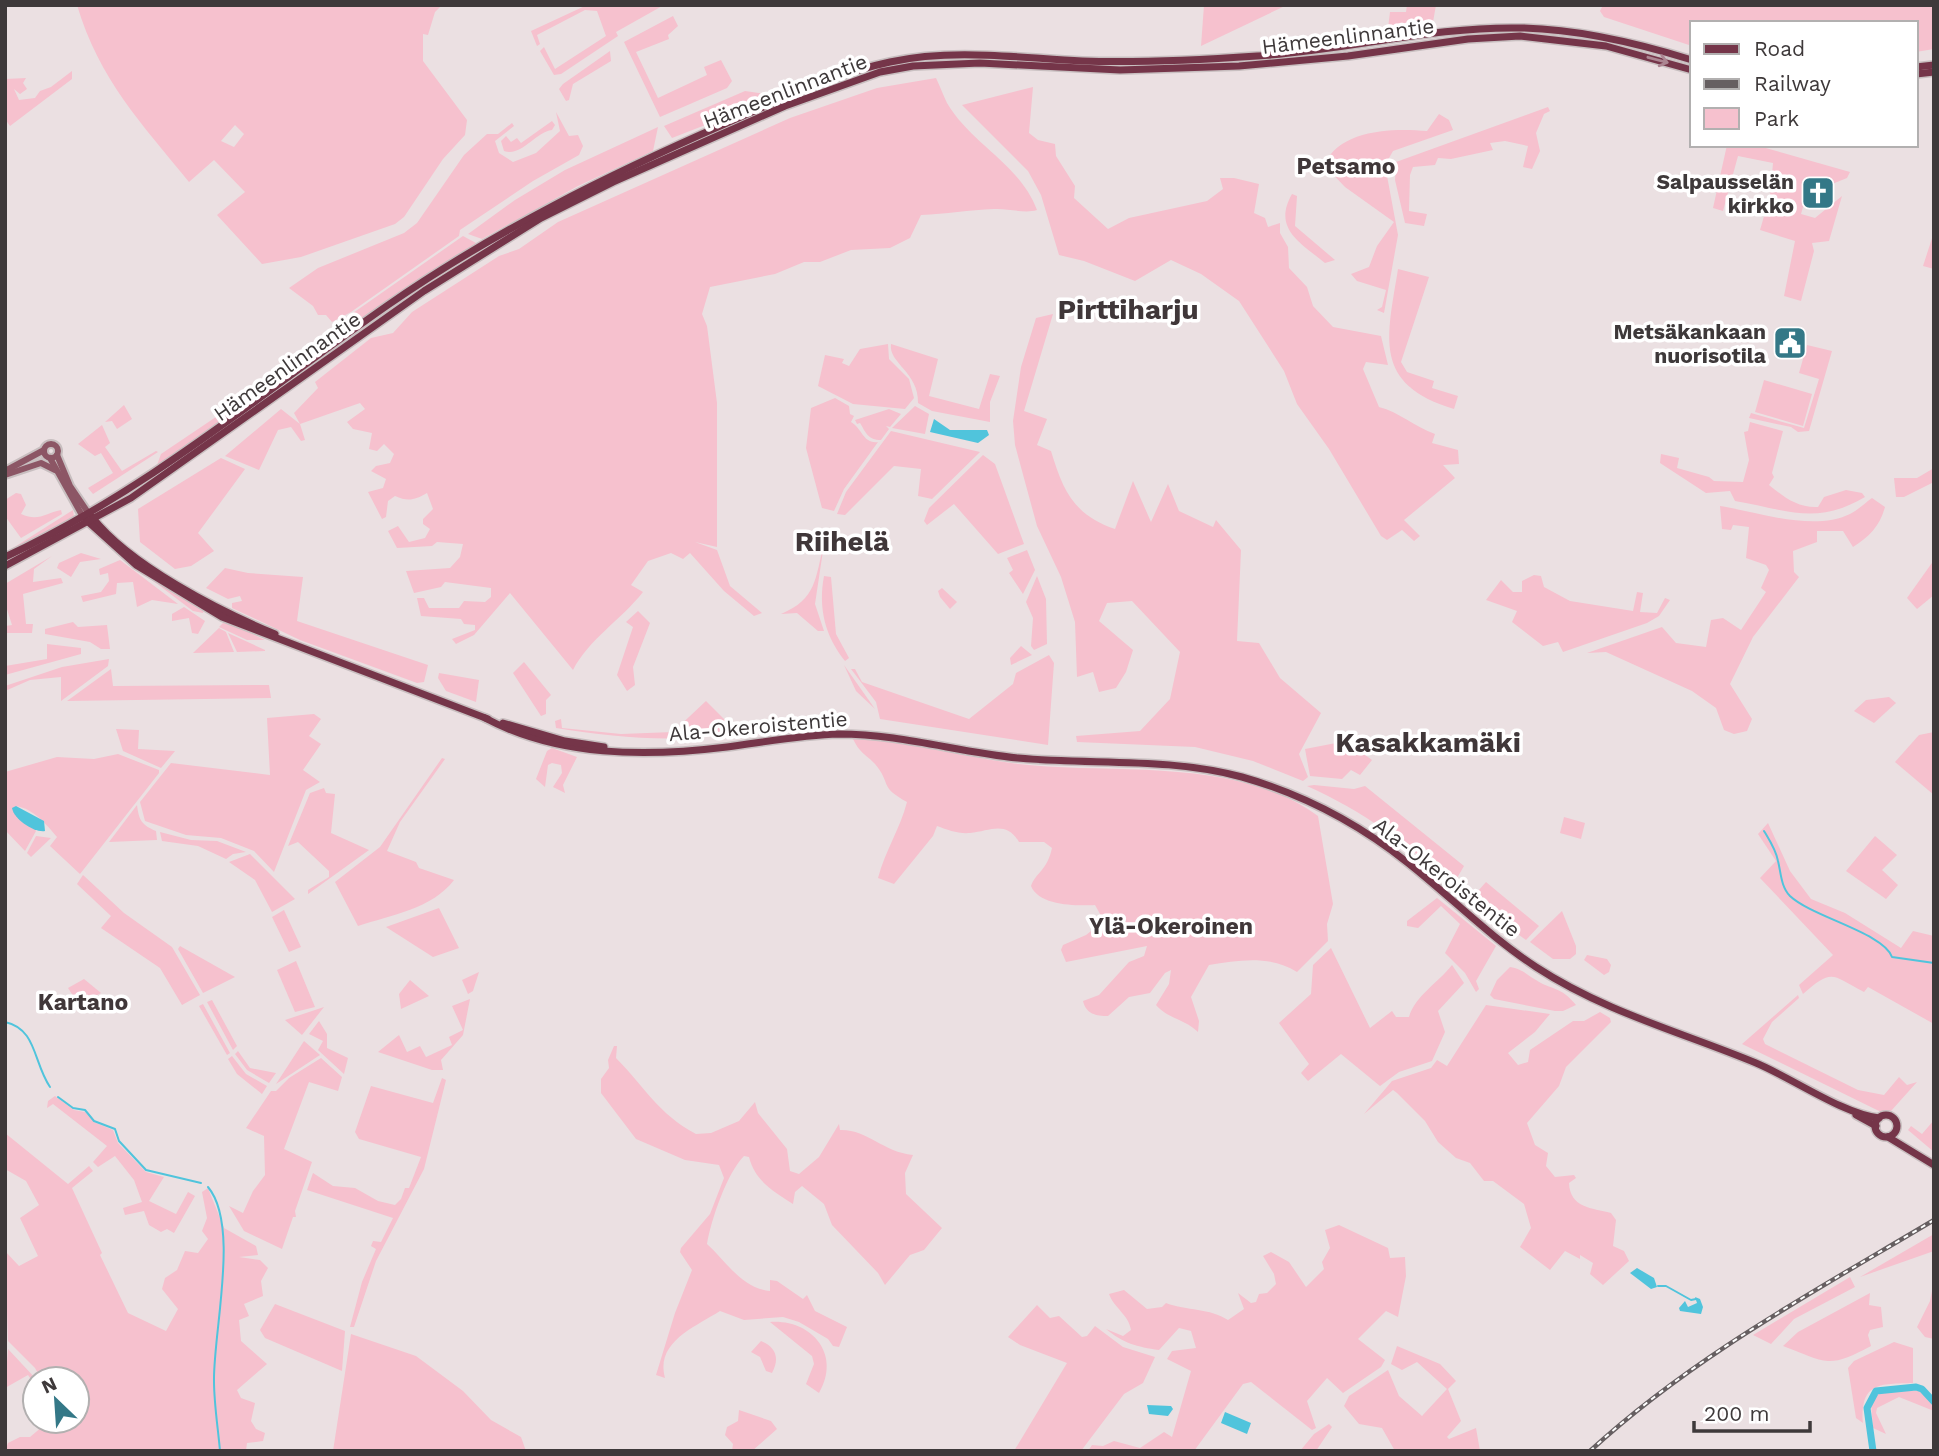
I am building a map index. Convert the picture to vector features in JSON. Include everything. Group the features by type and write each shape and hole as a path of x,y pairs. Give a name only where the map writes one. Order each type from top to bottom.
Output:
{"main road":[{"name":"Hämeenlinnantie","path":"5,557 88,518 420,284 536,213 643,160 847,74 888,62 939,56 1160,62 1316,53 1466,31 1519,28 1607,38 1690,59"},
{"name":"Hämeenlinnantie","path":"5,566 168,473 424,291 530,225 613,182 733,128 880,72 913,65 980,63 1120,70 1240,66 1348,56 1468,39 1520,36 1606,46 1690,68"},
{"path":"49,455 88,518"},
{"path":"49,455 57,472 88,518"},
{"path":"5,473 49,455"},
{"path":"5,473 41,463 57,472"},
{"name":"Ala-Okeroistentie","path":"88,518 127,551 194,596 320,655 485,718 524,736 555,744 590,750 684,751 808,736 870,735 1011,757 1150,761 1238,776 1294,796 1367,834 1406,862 1515,952 1583,995 1647,1024 1755,1062 1877,1122"},
{"path":"1913,1150 1878,1133 1877,1122 1887,1115 1893,1118 1895,1132 1934,1166"},
{"path":"1887,1137 1895,1132"}],"green space":[{"path":"77,5 442,5 435,12 428,35 423,34 423,61 467,120 465,135 443,159 404,217 395,224 301,257 262,264 217,215 245,192 214,160 189,182 123,99 97,56","holes":["235,125 244,134 234,147 221,141"]},
{"path":"587,5 664,5 616,32 618,36 561,74 554,75 540,51 544,47 555,69 606,36 597,11 585,10 537,35 540,44 537,46 531,31"},
{"path":"1204,5 1287,5 1201,46"},
{"path":"1407,5 1436,5 1433,22 1388,28 1390,12 1406,12"},
{"path":"1603,5 1934,5 1934,49 1918,52 1918,21 1690,21 1690,45 1604,17 1600,11"},
{"path":"673,16 678,26 668,35 669,39 636,52 658,98 707,75 704,67 721,60 732,81 727,88 660,117 624,42"},
{"path":"610,51 611,61 573,84 569,100 566,101 559,89 563,84"},
{"path":"72,71 72,79 10,126 5,119 5,79 26,78 23,83 27,89 20,94 14,89 19,100 35,98 40,91 51,87"},
{"path":"936,78 947,103 957,117 1019,180 1037,210 994,209 921,215 910,238 890,248 851,250 820,262 804,262 775,274 710,287 702,314 707,326 717,403 717,547 695,542 717,550 730,586 762,613 754,616 724,591 690,553 683,559 671,553 648,561 631,585 643,592 596,639 573,670 510,593 474,635 456,644 452,639 475,630 475,625 464,624 461,619 421,616 417,598 424,598 429,608 459,608 464,601 485,602 491,597 491,588 445,582 441,587 414,593 406,571 450,568 460,557 463,544 437,542 432,546 397,548 388,531 398,526 409,542 425,538 430,529 423,524 423,519 433,509 427,493 411,499 395,496 388,501 386,517 382,519 368,492 383,488 386,479 371,471 376,466 390,463 394,454 384,444 377,451 369,449 372,433 353,429 347,422 365,409 360,403 300,424 294,413 318,388 315,382 371,338 393,333 412,312 499,256 519,249 558,222 790,118 877,88"},
{"path":"1033,87 1029,133 1038,140 1055,144 1056,156 1075,186 1074,198 1108,229 1129,218 1207,201 1223,189 1220,178 1234,178 1259,184 1254,213 1265,218 1268,227 1280,223 1280,233 1288,247 1289,268 1307,287 1313,306 1333,327 1381,336 1388,365 1366,362 1363,369 1379,407 1435,434 1432,443 1458,450 1459,464 1443,465 1455,478 1404,520 1420,536 1414,541 1402,530 1387,540 1381,536 1329,449 1297,404 1284,371 1239,301 1201,274 1171,260 1135,281 1084,261 1059,255 1041,195 1028,171 962,105"},
{"path":"745,91 773,95 772,99 672,138 664,126"},
{"path":"1548,107 1550,111 1544,114 1536,133 1540,151 1532,169 1523,167 1528,146 1505,141 1490,143 1493,150 1451,159 1438,158 1435,165 1413,167 1410,175 1409,211 1427,214 1424,226 1405,223 1395,180 1396,162"},
{"path":"556,112 569,136 578,135 583,146 579,155 533,181 460,230 459,236 351,312 332,322 326,315 318,315 313,306 289,288 318,268 404,233 417,223 464,155 487,134 498,134 512,123 514,126 495,141 499,153 513,162 536,153 560,131"},
{"path":"1439,114 1449,120 1453,130 1393,151 1385,165 1398,235 1384,313 1377,310 1382,307 1386,290 1357,281 1351,274 1369,267 1377,246 1394,222 1345,187 1324,165 1342,144 1355,138 1384,131 1427,131"},
{"path":"552,121 555,125 552,130 517,151 504,151 501,141 506,136 511,142 517,138 521,143"},
{"path":"658,127 653,151 578,186 482,239 468,234 515,200 565,170"},
{"path":"1727,147 1762,147 1850,172 1847,178 1832,184 1811,179 1801,214 1815,218 1842,196 1829,241 1812,243 1814,251 1801,301 1784,296 1795,241 1760,230 1770,196 1773,163 1738,156 1723,211 1713,208"},
{"path":"1292,194 1297,196 1295,226 1335,260 1325,263 1292,234 1285,217"},
{"path":"1934,232 1934,269 1923,266"},
{"path":"463,236 476,243 351,326 339,331 333,327"},
{"path":"1398,269 1429,277 1401,362 1407,372 1434,381 1432,388 1458,396 1454,409 1428,399 1409,386 1397,372 1391,356 1389,337"},
{"path":"1053,314 1024,411 1047,419 1037,445 1051,451 1066,490 1089,517 1115,529 1133,481 1151,522 1168,484 1179,511 1213,527 1216,520 1241,550 1237,641 1259,643 1280,678 1321,713 1299,754 1308,777 1303,781 1253,761 1195,747 1077,742 1076,736 1140,731 1170,699 1180,652 1132,601 1107,603 1099,621 1133,650 1126,672 1116,688 1099,692 1093,672 1077,677 1075,622 1061,577 1037,526 1015,445 1013,421 1021,367 1036,318"},
{"path":"324,335 326,341 309,357 306,356 307,348"},
{"path":"888,344 889,359 909,379 914,398 905,409 853,404 818,386 825,355 844,359 842,363 849,366 860,349"},
{"path":"891,344 938,359 929,396 979,409 990,374 1000,376 990,402 990,422 932,411 918,403 914,383 894,357"},
{"path":"1807,345 1832,351 1809,431 1798,432 1791,427 1749,418 1751,413 1804,428 1819,379 1799,373"},
{"path":"302,355 303,362 170,459 157,465 161,454 271,380"},
{"path":"1764,380 1812,394 1803,426 1755,412"},
{"path":"835,398 849,406 850,414 854,416 851,422 866,438 878,442 844,489 834,511 822,508 806,448 811,408"},
{"path":"124,405 132,419 117,429 112,421 105,422"},
{"path":"915,406 929,414 925,434 892,428"},
{"path":"281,409 300,424 305,440 301,441 291,427 278,430 259,470 225,456"},
{"path":"889,409 901,414 890,427 886,426 889,429 881,440 870,437 855,420"},
{"path":"1750,422 1783,431 1772,473 1774,477 1769,485 1786,497 1797,504 1818,507 1824,497 1846,490 1862,493 1865,497 1831,511 1787,511 1735,501 1730,491 1706,493 1660,463 1661,454 1679,458 1677,468 1709,477 1714,481 1743,482 1749,460 1744,432 1748,431"},
{"path":"102,425 110,443 105,447 122,471 158,452 93,494 88,488 113,473 101,453 95,456 78,444"},
{"path":"891,431 980,452 932,499 918,496 921,469 894,466 845,515 837,514 846,492"},
{"path":"983,455 995,464 1024,544 998,554 954,504 927,525 924,521 929,508"},
{"path":"221,458 245,469 198,533 214,551 191,566 175,569 140,542 138,509"},
{"path":"1934,468 1934,482 1904,497 1896,497 1894,478 1917,478"},
{"path":"16,493 21,494 26,505 21,514 37,517 61,510 62,514 21,538 5,516 5,500"},
{"path":"1872,498 1885,507 1883,514 1869,535 1859,543 1853,547 1843,531 1817,531 1817,542 1793,551 1794,572 1799,577 1753,637 1730,684 1752,719 1747,731 1734,734 1724,730 1716,708 1692,691 1606,652 1587,653 1662,627 1676,643 1706,647 1711,620 1723,618 1741,630 1766,592 1761,588 1769,570 1766,565 1746,558 1749,527 1733,525 1731,530 1722,529 1720,506 1785,519 1819,521 1850,514"},
{"path":"73,510 74,517 5,553"},
{"path":"824,544 815,604 824,631 818,631 797,613 781,614 802,602 813,586"},
{"path":"1027,550 1035,570 1023,594 1009,573 1013,570 1007,558"},
{"path":"81,553 101,559 80,562 71,577 57,568 59,563"},
{"path":"52,556 34,569 33,582 61,578 63,583 23,594 26,624 33,624 32,633 5,633 5,626 12,625 5,603 5,584"},
{"path":"120,560 178,604 152,600 137,607 133,582 117,583 116,594 83,602 81,596 101,592 109,581 108,573 100,575 99,569"},
{"path":"1934,560 1934,595 1917,609 1907,598"},
{"path":"225,568 248,573 303,577 297,621 428,665 424,682 417,683 300,640 232,608 232,603 242,601 240,596 228,599 206,588"},
{"path":"1534,575 1541,576 1544,587 1570,601 1633,611 1637,592 1643,593 1640,612 1657,613 1665,598 1670,600 1659,616 1647,623 1563,652 1558,642 1543,646 1512,622 1517,611 1486,600 1501,580 1513,592 1522,592 1522,581"},
{"path":"824,576 831,577 836,634 849,658 845,661 832,642 825,621 822,599"},
{"path":"1037,576 1046,599 1047,644 1034,650 1031,646 1033,618 1026,602"},
{"path":"148,577 204,610 203,613 193,611"},
{"path":"942,588 957,602 950,609 940,597 938,591"},
{"path":"184,607 205,621 198,634 192,633 189,618 172,621 172,614"},
{"path":"638,611 650,623 633,667 635,685 627,691 617,675 633,627 626,622"},
{"path":"73,622 78,627 107,625 110,649 101,649 90,642 45,634 45,629"},
{"path":"223,623 234,625 265,640 247,640 219,627"},
{"path":"219,628 226,632 234,652 193,653"},
{"path":"228,633 265,650 265,651 237,652"},
{"path":"47,644 81,648 81,654 5,675 5,666 47,659"},
{"path":"1021,646 1032,655 1011,665 1010,658"},
{"path":"1049,655 1054,663 1048,745 880,719 876,702 851,669 855,669 862,682 969,719 1013,684 1016,673"},
{"path":"109,659 108,666 61,701 61,677 30,680 5,691 5,686 62,667"},
{"path":"524,662 551,695 546,700 546,714 541,716 513,673"},
{"path":"844,665 875,709 856,691"},
{"path":"111,669 113,686 269,685 271,698 67,701"},
{"path":"439,673 479,680 476,702 446,691 438,678"},
{"path":"1889,697 1896,703 1874,723 1854,711 1866,700"},
{"path":"706,701 738,733 692,738 647,738 556,728 555,721 561,719 562,728 621,734 673,732"},
{"path":"314,714 321,719 309,736 321,744 303,770 320,782 306,790 274,872 254,851 221,838 186,835 145,821 140,802 171,763 270,775 267,718"},
{"path":"116,729 139,730 138,749 175,751 161,768 123,751"},
{"path":"1934,732 1934,795 1895,762 1919,735"},
{"path":"1346,734 1362,741 1357,749 1372,760 1360,775 1351,770 1342,779 1310,776 1305,749 1336,743"},
{"path":"853,739 1011,763 1209,775 1248,783 1284,796 1318,816 1333,904 1327,924 1328,941 1297,972 1265,961 1209,965 1191,997 1199,1021 1198,1032 1156,1005 1169,984 1171,970 1165,973 1150,993 1129,997 1108,1016 1092,1013 1086,1009 1083,1001 1099,995 1129,962 1144,956 1147,946 1066,962 1061,950 1063,945 1086,935 1104,921 1095,905 1059,903 1035,893 1031,886 1047,862 1052,848 1044,842 1019,842 1014,835 1003,829 966,833 937,826 933,836 894,884 878,878 907,802 892,792 880,771"},
{"path":"552,748 577,757 563,785 565,793 553,787 562,773 561,765 548,765 545,787 536,779 547,751"},
{"path":"118,754 159,770 159,773 80,874 50,846 57,837 28,810 16,806 36,831 25,851 5,830 5,772 57,757 94,759"},
{"path":"442,758 445,759 400,822 387,851 416,862 419,868 454,880 445,890 423,904 358,926 335,882 380,847"},
{"path":"1307,786 1354,789 1365,786 1464,866 1453,885 1384,830 1347,806"},
{"path":"324,788 326,793 335,794 331,833 369,850 308,894 308,890 329,877 329,871 298,842 288,846 310,793"},
{"path":"137,805 140,819 156,831 157,840 109,842"},
{"path":"1564,817 1585,823 1581,839 1560,833"},
{"path":"1768,823 1790,871 1811,899 1845,913 1901,948 1913,931 1934,936 1934,1024 1868,987 1864,992 1838,978 1827,977 1803,994 1799,985 1833,955 1760,878 1776,861 1758,834"},
{"path":"160,832 191,840 217,841 246,852 233,854 226,859 198,846 162,841"},
{"path":"36,836 51,838 31,857 27,853"},
{"path":"1875,836 1897,855 1882,870 1898,885 1886,899 1846,871"},
{"path":"250,854 295,899 272,912 255,880 229,862"},
{"path":"83,875 124,913 172,947 200,995 182,1005 160,968 101,928 111,916 77,884"},
{"path":"1486,882 1539,926 1526,940 1470,900"},
{"path":"1437,898 1496,946 1476,981 1479,989 1476,992 1465,973 1445,953 1460,924 1441,906 1418,928 1407,926 1407,921"},
{"path":"439,908 459,948 433,957 386,927"},
{"path":"284,910 301,947 289,952 272,917"},
{"path":"1562,911 1576,946 1576,954 1570,959 1553,959 1530,942"},
{"path":"180,946 235,977 203,993 178,949"},
{"path":"1331,948 1370,1028 1392,1011 1396,1017 1409,1017 1416,1003 1452,965 1464,983 1438,1011 1445,1032 1432,1061 1399,1072 1380,1086 1341,1054 1308,1081 1301,1073 1309,1064 1279,1023 1311,994 1313,965"},
{"path":"1587,955 1607,959 1611,965 1609,972 1604,975 1584,960"},
{"path":"296,961 315,1007 295,1012 277,970"},
{"path":"1510,967 1561,991 1576,1005 1563,1011 1555,1011 1494,999 1490,995 1497,980"},
{"path":"479,972 473,991 468,994 462,980"},
{"path":"84,979 101,993 79,1005 68,988"},
{"path":"410,980 429,996 401,1009 399,994"},
{"path":"1798,995 1799,998 1772,1022 1763,1039 1765,1044 1858,1090 1884,1095 1899,1077 1907,1085 1917,1082 1891,1111 1879,1111 1742,1044"},
{"path":"470,999 463,1035 441,1060 443,1070 432,1070 378,1052 399,1035 407,1052 420,1046 426,1057 452,1045 449,1037 463,1030 452,1006"},
{"path":"212,1000 237,1046 233,1050 207,1002"},
{"path":"203,1004 230,1053 227,1055 199,1006"},
{"path":"1486,1005 1550,1014 1535,1032 1508,1053 1518,1065 1528,1062 1530,1050 1573,1021 1584,1021 1600,1012 1610,1018 1611,1022 1566,1067 1559,1086 1527,1123 1535,1145 1548,1153 1546,1166 1555,1177 1574,1175 1576,1178 1569,1183 1573,1198 1583,1206 1611,1213 1616,1220 1613,1246 1624,1251 1629,1261 1603,1285 1590,1274 1593,1263 1580,1255 1580,1259 1565,1251 1550,1270 1520,1247 1531,1228 1524,1204 1493,1181 1484,1181 1470,1163 1456,1158 1438,1142 1425,1121 1393,1090 1364,1114 1392,1081 1431,1068 1437,1060 1447,1066"},
{"path":"324,1007 302,1035 285,1020"},
{"path":"319,1021 327,1034 327,1048 348,1058 344,1074 318,1050 323,1041 309,1034"},
{"path":"304,1041 320,1055 276,1084"},
{"path":"614,1046 617,1046 616,1058 652,1099 671,1117 696,1134 711,1133 739,1121 755,1102 758,1113 787,1149 790,1171 799,1174 819,1157 839,1124 840,1130 859,1133 893,1150 913,1155 905,1173 906,1194 942,1228 924,1250 910,1255 885,1285 878,1273 832,1225 824,1204 802,1186 795,1192 793,1204 760,1179 749,1157 744,1156 738,1164 721,1197 707,1244 735,1273 751,1285 770,1291 770,1280 777,1281 803,1299 807,1295 815,1311 847,1327 839,1347 833,1346 828,1339 799,1322 783,1317 744,1320 720,1311 671,1345 663,1365 665,1378 656,1375 675,1313 692,1270 680,1252 681,1248 710,1214 724,1178 719,1165 685,1160 636,1139 601,1093 601,1079 609,1068 608,1060"},
{"path":"238,1051 250,1068 276,1073 269,1083 247,1070 235,1054"},
{"path":"232,1056 246,1074 267,1086 262,1094 237,1074 228,1059"},
{"path":"321,1058 342,1077 338,1091 309,1082 284,1149 312,1162 295,1211 296,1217 293,1217 282,1249 244,1231 229,1206 243,1213 253,1191 265,1175 264,1136 246,1128 271,1091 276,1091 289,1078"},
{"path":"442,1078 446,1080 424,1169 376,1261 354,1327 350,1327 362,1282 376,1249 371,1246 373,1241 381,1242 393,1218 307,1190 313,1173 333,1186 355,1188 378,1201 395,1205 401,1199 405,1188 409,1188 421,1157 359,1139 355,1132 371,1086 433,1103"},
{"path":"55,1096 74,1110 85,1112 94,1122 113,1130 118,1143 146,1172 164,1177 149,1201 176,1214 188,1192 195,1196 174,1233 167,1229 161,1232 149,1225 144,1211 125,1215 123,1208 142,1202 134,1180 115,1156 98,1167 93,1162 107,1146 53,1104 47,1108 48,1101"},
{"path":"1934,1120 1934,1152 1908,1130 1911,1126 1922,1134"},
{"path":"5,1133 68,1184 89,1166 93,1171 72,1188 102,1253 100,1255 128,1313 166,1331 178,1309 162,1289 165,1278 177,1270 185,1251 198,1253 208,1239 202,1231 207,1218 202,1192 208,1188 224,1228 256,1246 258,1255 239,1257 260,1260 268,1268 261,1281 263,1296 244,1304 249,1316 239,1320 241,1341 267,1364 237,1390 241,1398 255,1403 251,1421 256,1429 265,1433 263,1441 247,1443 246,1451 5,1451 8,1443 20,1437 91,1435 91,1365 32,1365 8,1341 5,1251 19,1266 38,1256 20,1218 39,1205 26,1181 5,1169"},
{"path":"1339,1225 1388,1248 1390,1258 1405,1257 1406,1276 1398,1317 1386,1311 1358,1339 1385,1360 1381,1367 1343,1393 1327,1378 1307,1401 1316,1428 1312,1430 1251,1382 1243,1384 1194,1451 1088,1451 1092,1445 1103,1446 1114,1441 1140,1448 1164,1432 1172,1437 1191,1371 1167,1359 1172,1351 1196,1348 1191,1331 1179,1328 1159,1350 1137,1346 1118,1338 1106,1329 1123,1336 1131,1330 1130,1325 1109,1294 1124,1290 1147,1309 1162,1307 1166,1303 1214,1313 1228,1320 1244,1309 1238,1293 1251,1303 1256,1302 1259,1294 1267,1293 1276,1284 1274,1274 1263,1256 1271,1252 1289,1262 1306,1287 1324,1269 1322,1262 1330,1248 1325,1230"},
{"path":"1934,1234 1934,1251 1860,1277"},
{"path":"1850,1277 1855,1287 1794,1319 1771,1344 1753,1335"},
{"path":"1934,1281 1934,1339 1925,1337 1917,1327 1930,1301"},
{"path":"1870,1293 1869,1305 1881,1307 1883,1327 1870,1330 1868,1335 1871,1346 1845,1358 1828,1361 1783,1346 1798,1332"},
{"path":"275,1304 345,1331 342,1371 265,1338 260,1330"},
{"path":"1037,1305 1050,1318 1059,1316 1082,1337 1087,1336 1095,1326 1123,1347 1155,1357 1143,1383 1124,1394 1081,1451 1014,1451 1067,1363 1020,1345 1008,1337"},
{"path":"770,1322 798,1326 818,1342 827,1365 819,1393 806,1384 814,1364 812,1356"},
{"path":"351,1334 416,1356 463,1391 491,1420 521,1437 526,1451 333,1451"},
{"path":"761,1341 770,1346 775,1354 776,1363 772,1373 766,1371 760,1357 751,1352"},
{"path":"1894,1342 1913,1348 1913,1383 1874,1388 1865,1400 1863,1423 1856,1418 1848,1368 1854,1361"},
{"path":"1397,1346 1440,1364 1456,1381 1448,1389 1461,1421 1447,1437 1449,1439 1476,1428 1480,1451 1395,1451 1382,1428 1359,1424 1344,1406 1349,1396 1388,1370 1399,1396 1422,1416 1447,1389 1417,1362 1402,1370 1391,1364"},
{"path":"8,1349 23,1365 21,1379 5,1388"},
{"path":"1895,1390 1920,1391 1934,1404 1934,1411 1899,1397 1877,1408 1876,1413 1886,1434 1873,1428 1871,1404 1878,1394"},
{"path":"739,1410 771,1421 777,1429 752,1451 732,1451 733,1444 725,1435 727,1427 738,1421"},
{"path":"1329,1424 1332,1427 1316,1451 1300,1451 1314,1434"}],"water":[{"path":"934,419 950,430 987,430 989,435 978,443 930,432"},
{"path":"16,806 44,821 45,831 36,830 21,821 12,808"},
{"path":"1637,1268 1654,1278 1657,1287 1651,1289 1630,1273"},
{"path":"1695,1297 1700,1299 1703,1307 1701,1314 1680,1311 1679,1308 1685,1301 1688,1307 1697,1303"},
{"path":"1147,1405 1171,1406 1173,1409 1168,1416 1149,1414"},
{"path":"1225,1412 1251,1423 1247,1434 1221,1423"}],"waterway":[{"path":"1764,831 1776,853 1783,884 1790,896 1800,904 1876,940 1892,957 1934,963"},
{"path":"5,1022 15,1026 29,1039 50,1087"},
{"path":"58,1097 73,1108 85,1110 94,1121 115,1129 119,1141 146,1170 201,1183"},
{"path":"208,1187 217,1204 224,1252 214,1381 220,1451"},
{"path":"1658,1286 1666,1286 1691,1300 1696,1299"},
{"path":"1873,1451 1867,1408 1876,1391 1916,1387 1922,1389 1934,1402"}],"railway":[{"path":"1590,1451 1629,1417 1712,1355 1934,1220"}],"place":[{"name":"Salpausselän kirkko","path":"1818,193"},
{"name":"Metsäkankaan nuorisotila","path":"1790,343"}],"district":[{"name":"Petsamo","path":"1346,166"},
{"name":"Pirttiharju","path":"1128,309"},
{"name":"Riihelä","path":"842,541"},
{"name":"Kasakkamäki","path":"1428,742"},
{"name":"Ylä-Okeroinen","path":"1171,926"},
{"name":"Kartano","path":"83,1002"}]}
